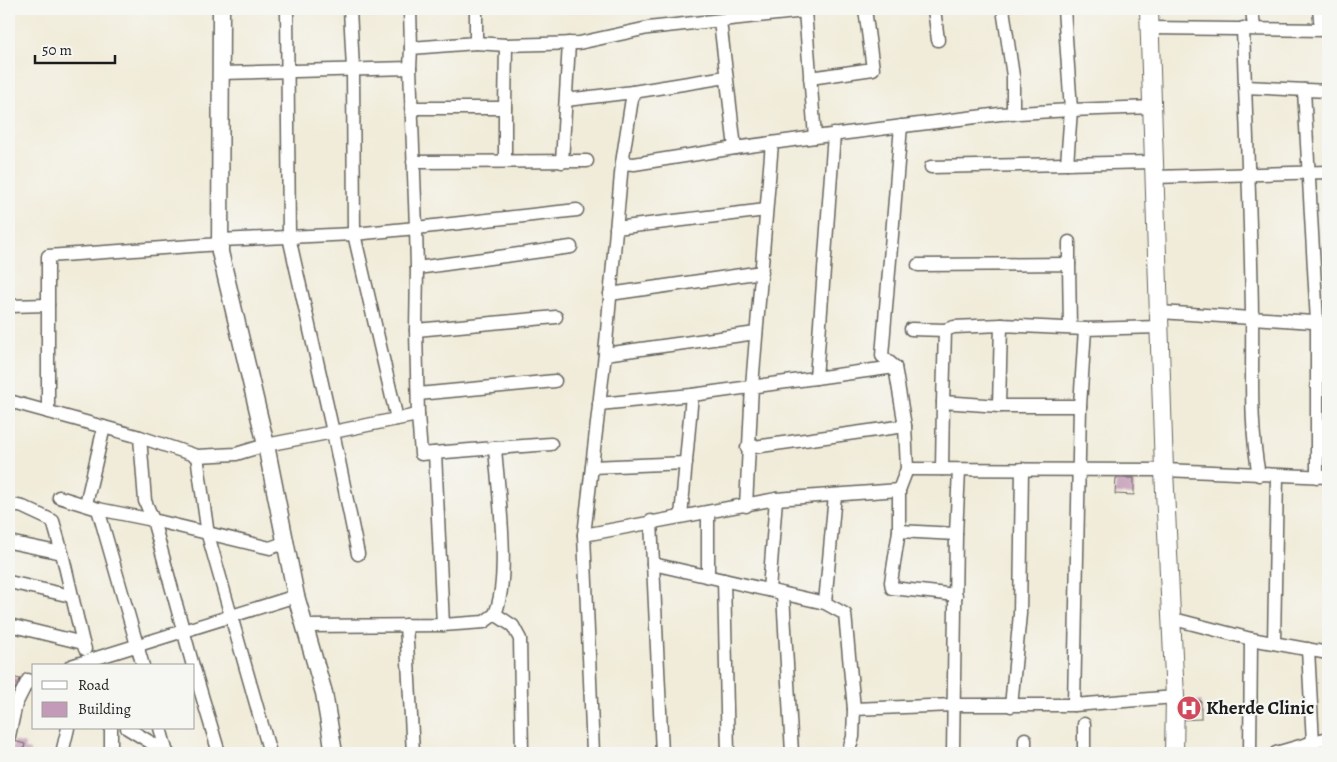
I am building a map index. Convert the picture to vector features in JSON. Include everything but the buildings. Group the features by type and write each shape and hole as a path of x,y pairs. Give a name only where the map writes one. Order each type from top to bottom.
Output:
{"main road":[{"path":"1149,9 1164,470 1175,697 1174,753"}],"street":[{"path":"221,9 220,242 266,445 296,596 324,693 334,753"},
{"path":"287,9 289,237 333,432 358,554"},
{"path":"350,9 353,69 354,234 397,419"},
{"path":"410,9 411,108 416,228 418,415 421,454 551,444"},
{"path":"476,9 476,43"},
{"path":"810,78 873,69 865,9"},
{"path":"934,9 938,40"},
{"path":"1003,9 1013,76 1013,114"},
{"path":"1064,9 1071,110 1067,164"},
{"path":"1252,9 1248,28 1245,87 1252,318 1251,400 1253,437 1259,475"},
{"path":"1150,28 1324,30 1319,9"},
{"path":"411,48 476,43 506,45 569,43 648,28 805,10 815,137"},
{"path":"720,21 735,148"},
{"path":"562,162 569,43"},
{"path":"505,161 506,45"},
{"path":"221,73 410,68"},
{"path":"566,100 726,78"},
{"path":"1245,87 1328,91"},
{"path":"907,469 1164,470 1323,477 1322,323 1304,90"},
{"path":"592,753 584,535 605,354 622,163 633,92"},
{"path":"622,163 634,164 834,134 1013,114 1153,107"},
{"path":"411,108 505,108"},
{"path":"901,126 882,356 895,367 905,426 907,469 899,490 899,531 891,582 892,588 956,595"},
{"path":"816,378 834,134"},
{"path":"746,506 747,448 772,143"},
{"path":"413,162 586,161"},
{"path":"931,167 1067,164 1248,174 1328,172"},
{"path":"48,412 48,256 289,237 354,234 577,210"},
{"path":"616,228 766,210"},
{"path":"1069,242 1070,328"},
{"path":"416,268 571,246"},
{"path":"918,265 1069,264"},
{"path":"610,294 762,272"},
{"path":"9,306 48,305"},
{"path":"416,330 556,316"},
{"path":"911,329 945,330 954,327 1001,325 1085,329 1160,319 1252,318 1322,323"},
{"path":"999,406 1001,325"},
{"path":"1074,704 1080,406 1085,329"},
{"path":"942,469 945,330"},
{"path":"605,354 756,333"},
{"path":"599,404 692,394 895,367"},
{"path":"418,394 555,381"},
{"path":"681,516 692,394"},
{"path":"9,402 140,437 197,456 236,454 266,445 418,415"},
{"path":"943,402 999,406 1080,406"},
{"path":"747,448 905,426"},
{"path":"86,504 104,427"},
{"path":"140,437 145,501 153,520 192,664"},
{"path":"304,626 444,625 484,622 495,614 502,588 502,560 495,448"},
{"path":"435,453 444,625"},
{"path":"197,456 208,535 270,753"},
{"path":"592,466 686,463"},
{"path":"1011,706 1020,614 1022,469"},
{"path":"953,753 956,534 960,470"},
{"path":"1274,643 1278,476"},
{"path":"584,535 776,499 899,490"},
{"path":"825,603 835,495"},
{"path":"59,497 98,509 270,548 284,543"},
{"path":"769,590 776,499"},
{"path":"9,504 23,507 53,521 83,643 89,660"},
{"path":"98,509 142,664"},
{"path":"708,513 708,576"},
{"path":"651,522 662,753"},
{"path":"899,531 956,534"},
{"path":"9,542 62,553"},
{"path":"653,564 825,603 845,614 854,709 853,737 848,753"},
{"path":"724,580 728,753"},
{"path":"9,582 71,596"},
{"path":"783,594 792,753"},
{"path":"77,664 296,596"},
{"path":"495,614 513,626 520,639 522,753"},
{"path":"1170,618 1251,639 1328,653"},
{"path":"9,625 83,643"},
{"path":"406,625 414,753"},
{"path":"1250,753 1251,639"},
{"path":"1308,649 1313,743"},
{"path":"195,674 219,753"},
{"path":"9,736 16,704 28,680 32,681"},
{"path":"854,709 954,705 1074,704 1175,697"},
{"path":"1084,724 1084,753"},
{"path":"62,753 68,730"},
{"path":"111,730 112,753"},
{"path":"130,730 168,753"},
{"path":"161,730 168,753"},
{"path":"1276,753 1328,738"},
{"path":"1025,739 1025,753"}],"place":[{"name":"Kherde Clinic","path":"1189,708"}]}
